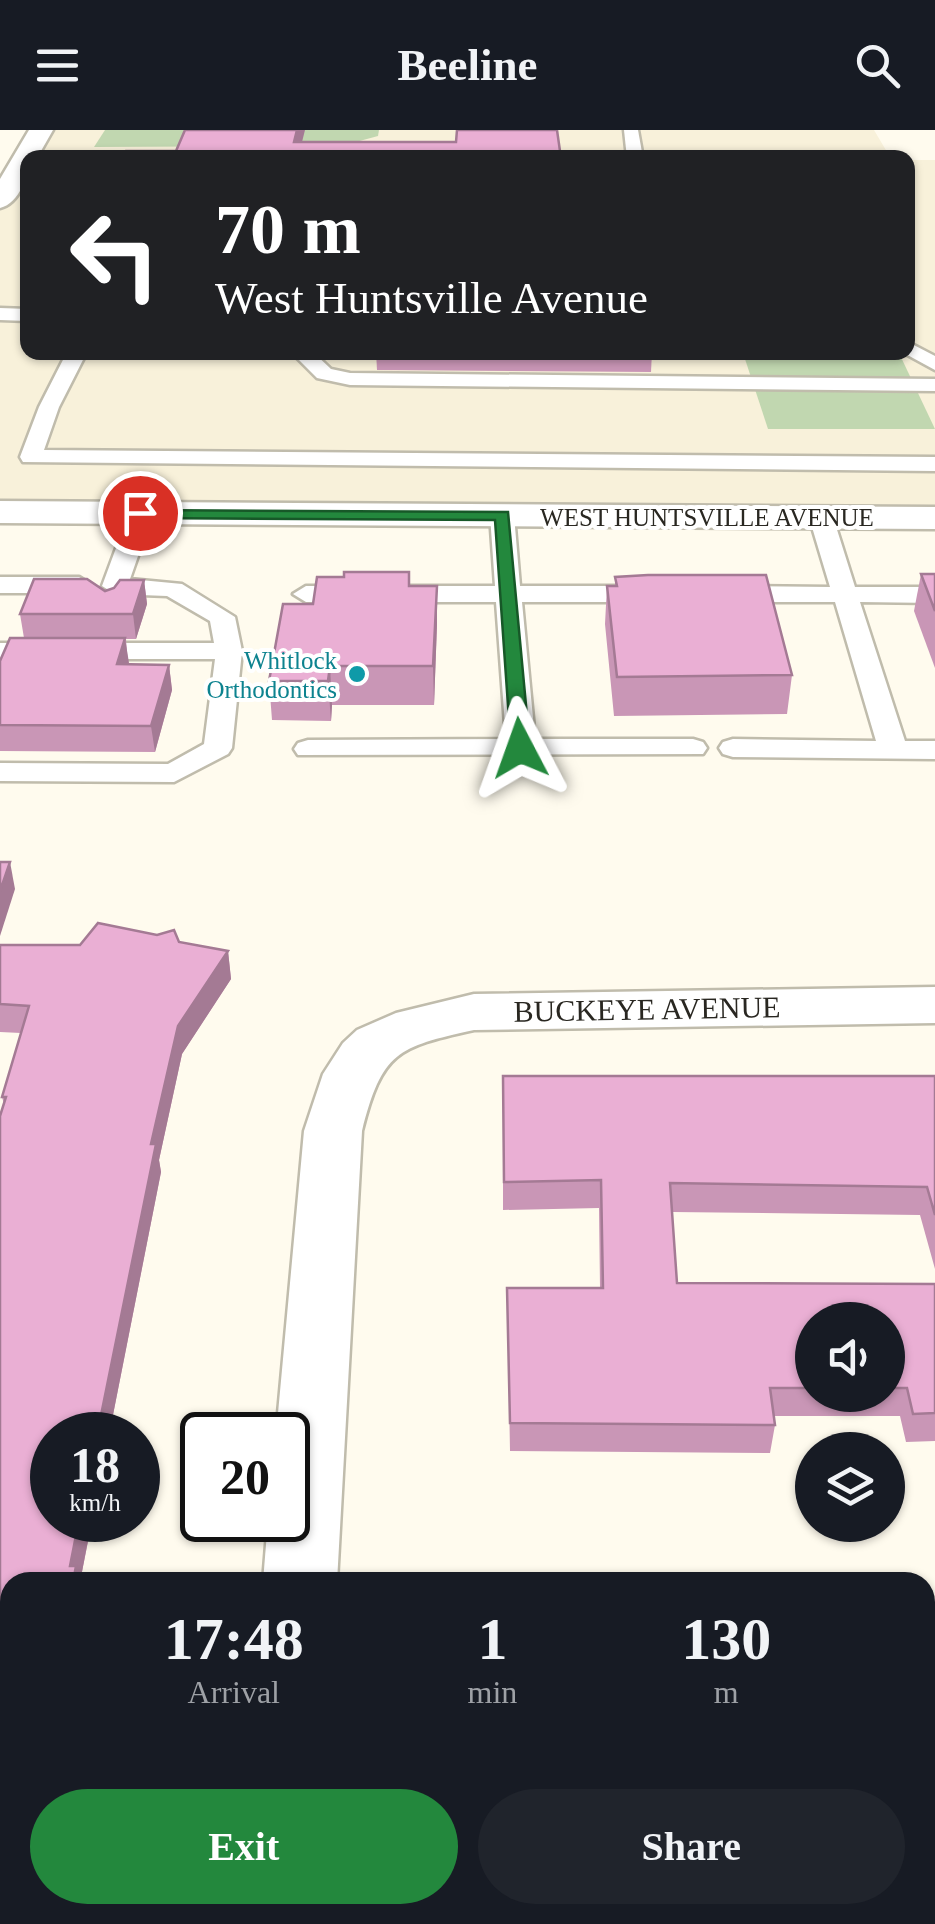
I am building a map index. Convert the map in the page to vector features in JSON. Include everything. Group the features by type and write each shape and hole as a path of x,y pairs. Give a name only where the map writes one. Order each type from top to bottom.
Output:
{"street":[{"path":"2,193 20,164"},
{"name":"WEST HUNTSVILLE AVENUE","path":"0,512 935,518"},
{"name":"BUCKEYE AVENUE","path":"301,1572 333,1131 344,1085 366,1047 418,1024 474,1012 935,1006"}],"lane":[{"path":"74,360 48,407 31,457 935,464"},
{"path":"309,360 324,374 350,379 714,376 935,384"},
{"path":"111,595 140,513"},
{"path":"502,515 520,748"},
{"path":"821,517 893,750"},
{"path":"0,772 174,772 218,748 229,652 222,617 173,589 111,595 4,591"},
{"path":"306,594 935,595"},
{"path":"0,651 39,642 94,642 229,652"},
{"path":"308,749 693,748"},
{"path":"733,748 935,750"}],"shaded area":[{"path":"41,130 874,130 886,150 29,150"},
{"path":"915,160 935,160 935,518 0,512 0,200 20,166 20,360 915,360"}],"green space":[{"path":"105,130 379,130 378,136 341,146 94,147"},
{"path":"745,360 902,360 935,429 768,429"}],"building":[{"path":"185,130 297,130 294,142 456,142 457,130 557,130 560,150 176,150"},
{"path":"344,572 409,572 409,586 437,586 433,666 330,666 328,681 269,681 283,604 313,604 317,577 344,577"},
{"path":"921,574 935,574 935,611"},
{"path":"766,575 792,675 617,677 607,586 617,586 615,577"},
{"path":"34,579 87,579 105,591 120,580 144,580 133,614 20,614"},
{"path":"10,638 125,638 117,664 169,665 151,726 0,725 0,661"},
{"path":"0,862 10,862 0,891"},
{"path":"98,923 157,935 174,930 179,942 228,951 178,1026 151,1144 156,1144 102,1412 30,1412 30,1542 75,1542 70,1566 76,1566 75,1572 0,1572 0,1116 29,1006 0,1004 0,945 80,945"},
{"path":"503,1076 935,1076 935,1215 927,1187 670,1183 677,1283 935,1284 935,1413 913,1414 905,1388 905,1302 795,1302 795,1388 770,1388 775,1425 510,1423 507,1288 603,1288 601,1180 504,1182"}],"place":[{"name":"Whitlock Orthodontics","path":"357,674"}],"route":[{"path":"140,513 502,515 520,748"}]}
